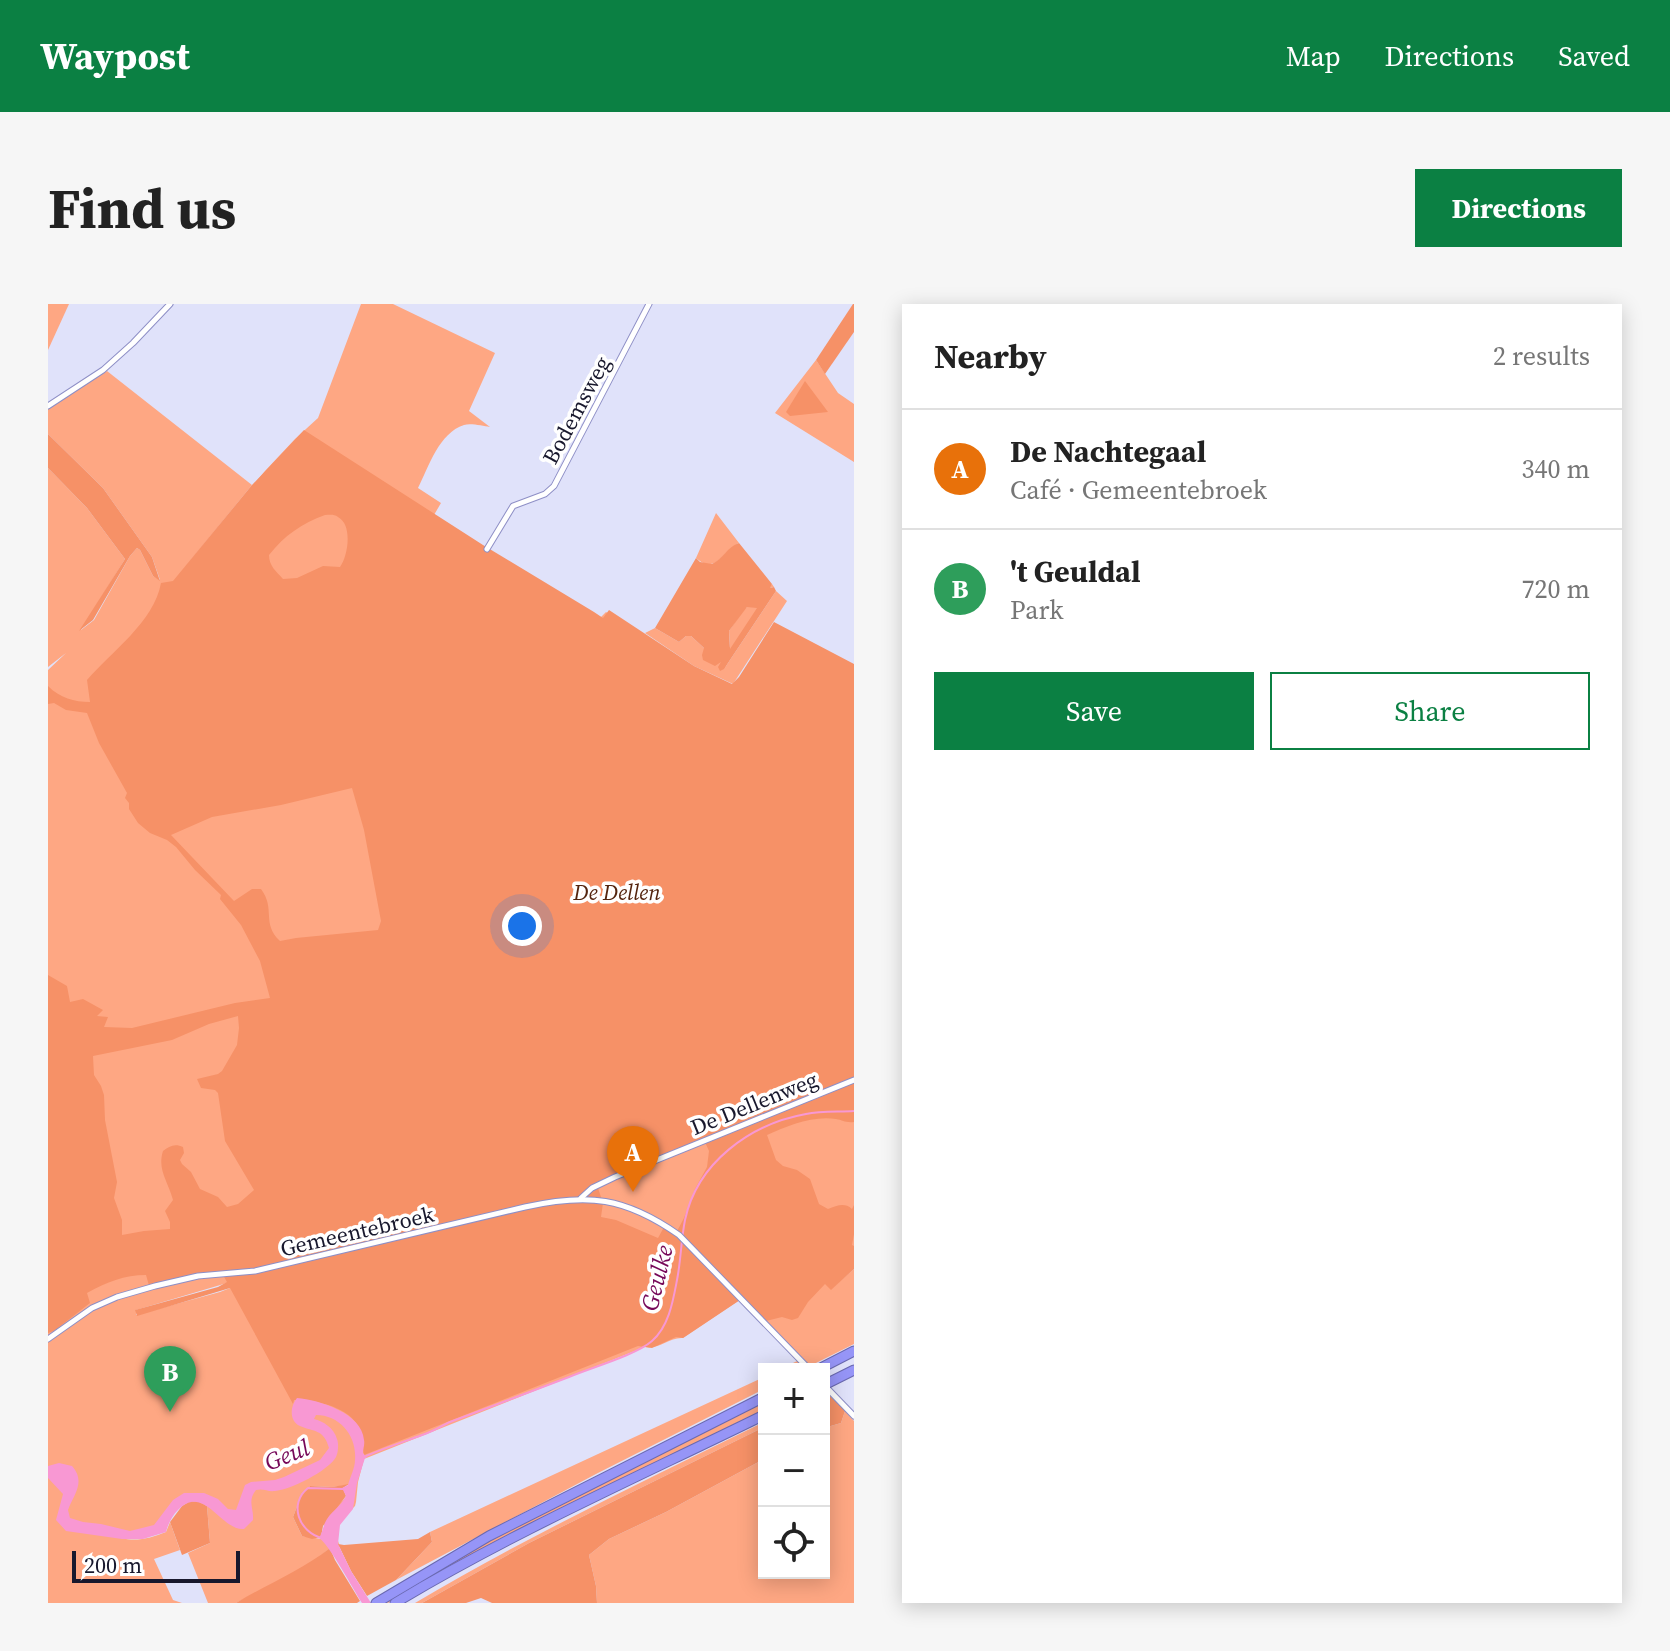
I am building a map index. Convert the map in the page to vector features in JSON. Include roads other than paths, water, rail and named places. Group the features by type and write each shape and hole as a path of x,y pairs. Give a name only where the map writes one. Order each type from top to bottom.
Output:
{"highway":[{"path":"830,1363 854,1351"},
{"path":"830,1385 854,1370"},
{"path":"377,1602 489,1536 758,1400"},
{"path":"395,1603 522,1534 758,1418"}],"street":[{"path":"48,406 103,370 170,304"},
{"name":"Bodemsweg","path":"487,549 513,506 545,494 554,486 649,304"},
{"name":"De Dellenweg","path":"580,1199 592,1188 615,1177 854,1080"},
{"name":"Gemeentebroek","path":"48,1339 92,1308 155,1286 198,1276 255,1271 525,1207 580,1199 605,1201 633,1209 679,1235 803,1363"},
{"path":"830,1388 854,1416"}],"waterway":[{"name":"Geulke","path":"366,1456 645,1346 658,1335 669,1313 691,1199 714,1164 746,1137 785,1119 812,1113 854,1111"},
{"path":"322,1538 302,1524 298,1509 302,1494 308,1488 343,1489"}],"place":[{"name":"De Nachtegaal","path":"633,1192"},
{"name":"'t Geuldal","path":"170,1412"}],"park label":[{"name":"De Dellen","path":"617,892"}],"water label":[{"name":"Geul","path":"287,1455"}]}
